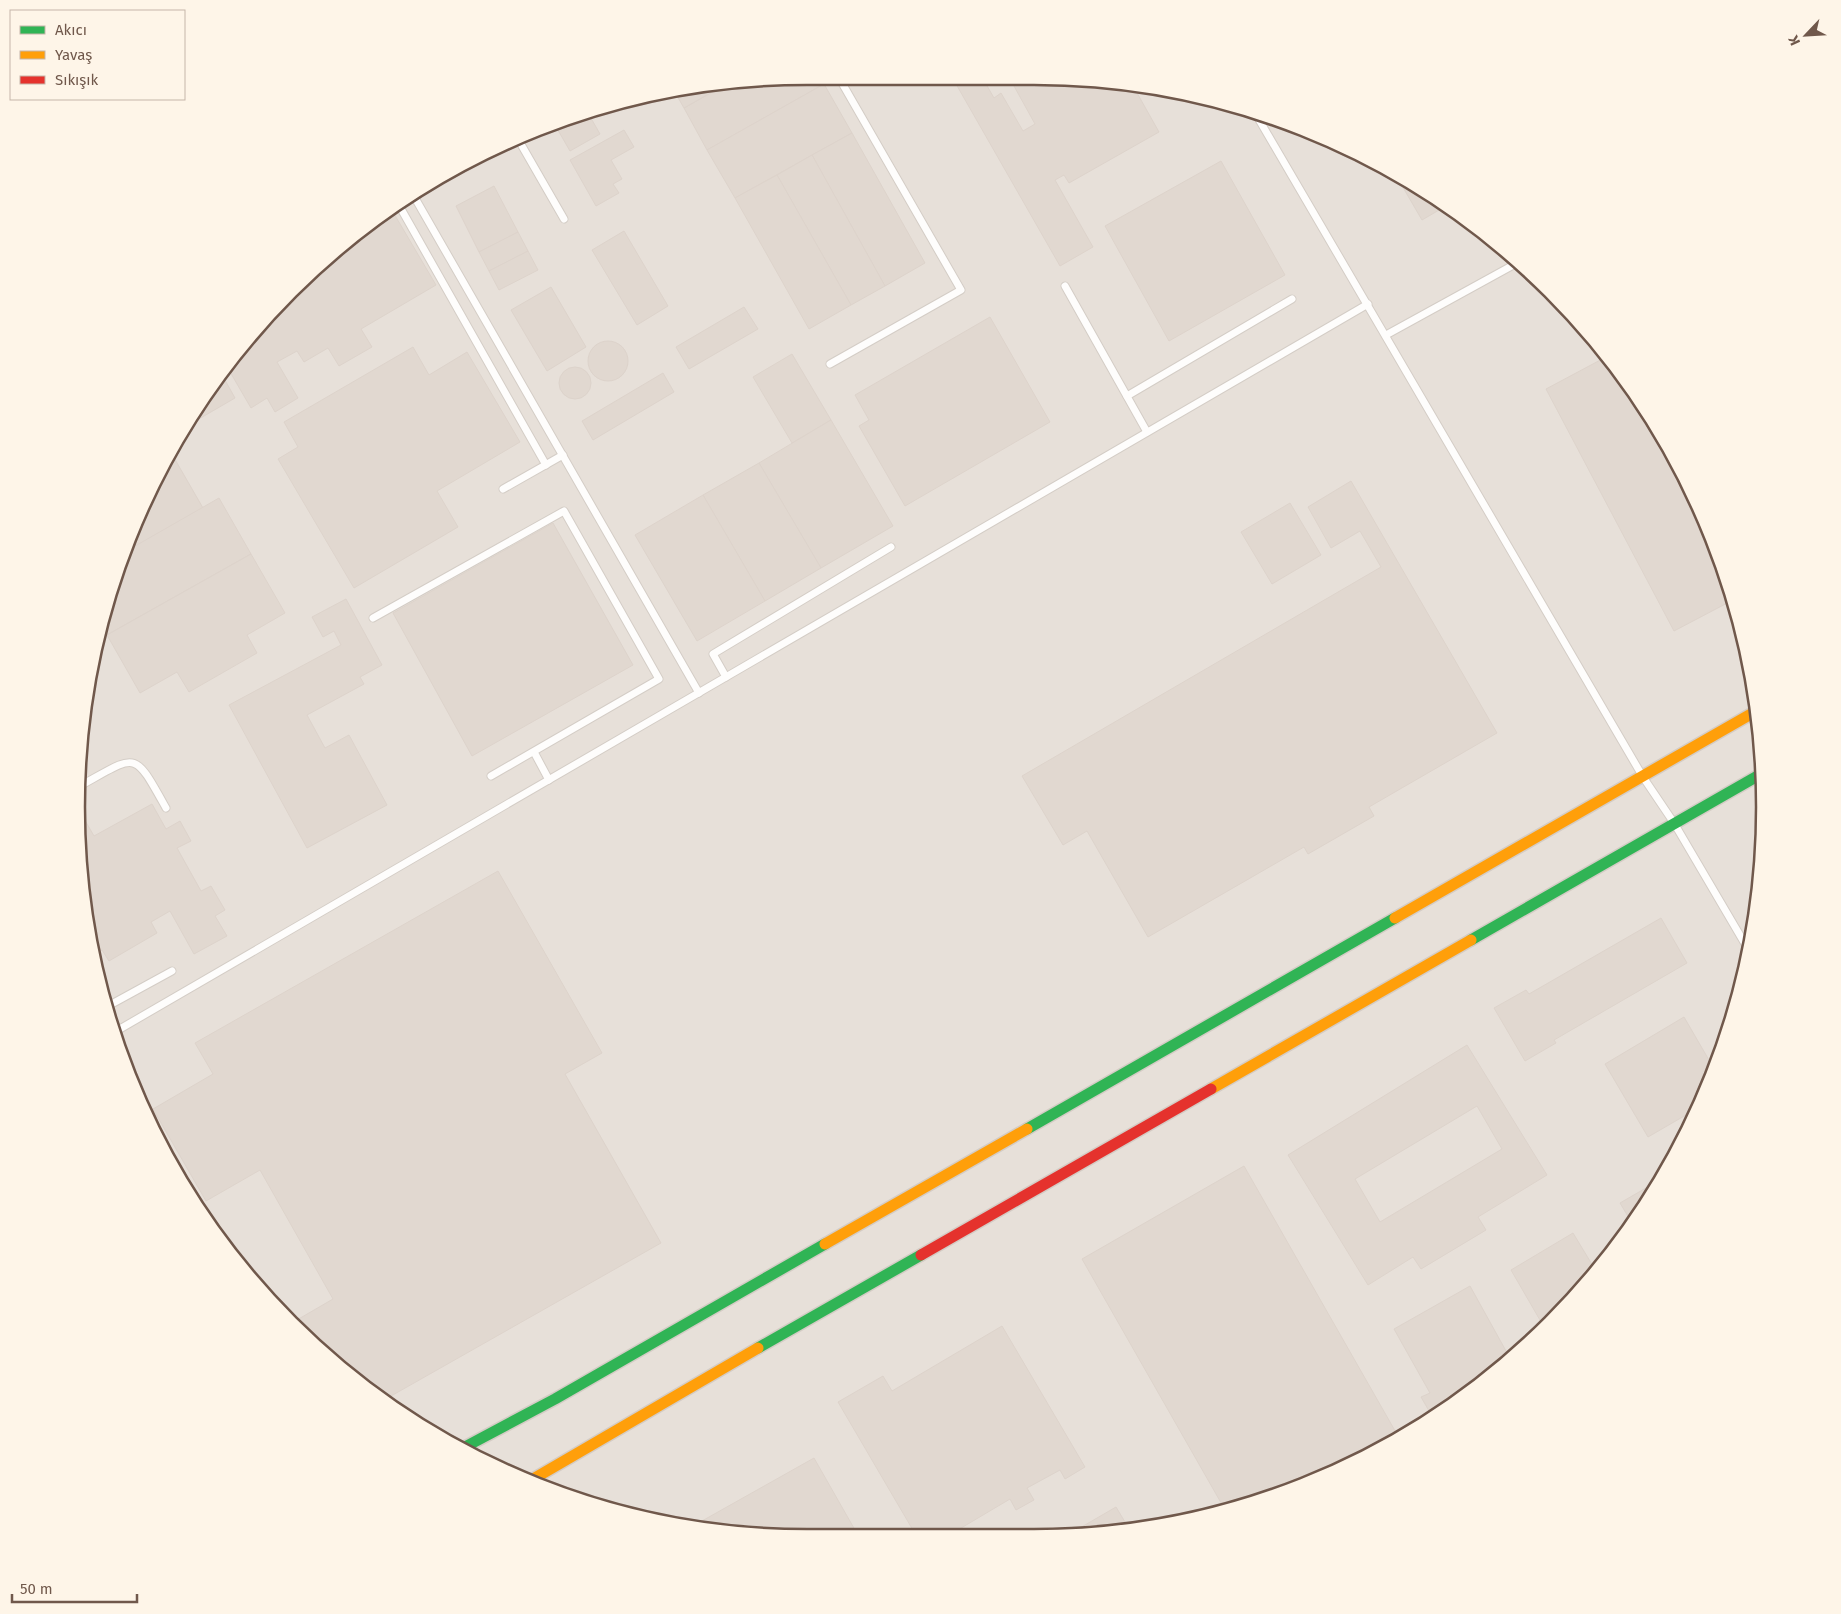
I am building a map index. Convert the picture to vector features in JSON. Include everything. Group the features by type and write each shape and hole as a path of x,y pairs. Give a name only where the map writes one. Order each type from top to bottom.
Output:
{"street":[{"path":"470,1445 564,1394 1750,715"},
{"path":"537,1476 1755,777"}],"lane":[{"path":"830,364 961,290 843,85"},
{"path":"1260,121 1643,777 1674,823 1743,941"},
{"path":"521,144 564,219"},
{"path":"416,200 699,693"},
{"path":"401,210 546,465"},
{"path":"1386,335 1512,266"},
{"path":"1065,286 1147,432"},
{"path":"1127,396 1292,300"},
{"path":"120,1030 1368,304"},
{"path":"503,489 563,455"},
{"path":"373,618 564,511 659,679 491,776"},
{"path":"726,677 713,654 891,547"},
{"path":"534,752 549,780"},
{"path":"86,783 119,764 136,763 145,770 166,808"},
{"path":"113,1003 172,971"}],"shaded area":[{"path":"807,85 1034,85 1081,87 1128,91 1175,99 1266,123 1310,140 1353,159 1435,207 1474,234 1545,296 1607,367 1659,446 1682,488 1718,575 1731,620 1742,666 1750,713 1754,760 1756,807 1750,901 1742,948 1718,1039 1682,1126 1659,1168 1607,1247 1577,1283 1545,1318 1474,1380 1395,1432 1353,1455 1266,1491 1221,1504 1175,1515 1128,1523 1081,1527 1034,1529 807,1529 760,1527 713,1523 666,1515 620,1504 575,1491 488,1455 446,1432 367,1380 296,1318 234,1247 182,1168 159,1126 123,1039 99,948 91,901 85,807 91,713 99,666 123,575 159,488 182,446 234,367 296,296 367,234 446,182 488,159 531,140 575,123 620,110 666,99 713,91"}],"building":[{"path":"822,85 707,150 684,108 714,91"},
{"path":"822,85 825,85 852,133 735,198 707,150"},
{"path":"957,85 987,85 994,98 1001,93 1023,131 1035,124 1013,85 1081,87 1137,92 1159,132 1069,183 1064,175 1055,180 1093,247 1060,266"},
{"path":"714,91 684,108 678,97"},
{"path":"591,118 600,134 570,151 558,130"},
{"path":"624,130 634,147 611,160 622,179 613,184 619,193 596,206 570,160"},
{"path":"852,133 925,263 885,286 812,155"},
{"path":"812,155 885,286 851,305 777,175"},
{"path":"1221,161 1285,275 1169,341 1105,226"},
{"path":"777,175 851,305 809,329 735,198"},
{"path":"494,186 518,232 479,252 456,206"},
{"path":"1403,187 1439,210 1422,220"},
{"path":"395,215 436,285 361,329 372,347 339,366 328,348 304,362 297,351 277,362 298,398 275,412 267,398 251,408 230,372 234,367 296,296 367,234"},
{"path":"624,231 668,306 637,325 592,250"},
{"path":"518,232 528,251 489,271 479,252"},
{"path":"528,251 538,270 499,290 489,271"},
{"path":"551,287 586,347 547,371 511,310"},
{"path":"744,307 758,329 689,369 676,347"},
{"path":"990,317 1050,422 905,506 859,426 869,420 855,395"},
{"path":"612,341 619,344 625,350 628,361 627,369 619,378 612,381 604,381 597,378 589,369 588,357 591,350 600,342"},
{"path":"413,347 429,375 467,352 520,442 437,491 458,527 354,588 278,459 298,447 284,422"},
{"path":"792,354 831,420 792,443 753,377"},
{"path":"1601,360 1634,406 1682,488 1718,575 1726,604 1674,631 1546,389"},
{"path":"575,367 587,371 591,383 587,395 575,399 563,395 559,383 563,371"},
{"path":"663,373 674,392 593,440 582,421"},
{"path":"225,380 235,398 199,419"},
{"path":"831,420 893,526 821,568 759,463"},
{"path":"175,459 203,508 134,547 159,488"},
{"path":"759,463 821,568 765,601 703,495"},
{"path":"1351,481 1497,733 1369,807 1374,816 1308,854 1304,847 1148,937 1087,831 1063,845 1022,776 1381,567 1360,531 1331,548 1308,507"},
{"path":"703,495 765,601 697,641 635,535"},
{"path":"219,498 251,554 107,635 123,575 134,547"},
{"path":"1290,503 1321,555 1272,584 1241,532"},
{"path":"553,523 633,665 472,756 393,613"},
{"path":"251,554 285,613 247,635 257,653 189,692 177,672 140,693 107,635"},
{"path":"346,599 382,665 360,677 364,684 307,715 325,748 349,735 387,805 307,848 229,705 341,645 334,631 323,637 312,617"},
{"path":"152,804 166,829 180,821 191,841 177,848 201,891 211,886 225,910 215,916 227,936 194,954 170,911 151,922 157,933 109,961 102,950 100,951 91,901 86,821 94,836"},
{"path":"498,871 602,1053 565,1074 661,1243 391,1396 367,1380 298,1320 333,1299 260,1170 206,1201 153,1109 213,1074 195,1043"},
{"path":"1661,918 1687,963 1554,1040 1556,1043 1525,1061 1494,1008 1526,990 1529,994"},
{"path":"1684,1017 1710,1061 1687,1114 1648,1137 1605,1064"},
{"path":"1467,1045 1547,1175 1478,1217 1486,1230 1421,1269 1413,1257 1368,1285 1288,1155","holes":["1477,1106 1502,1149 1380,1222 1355,1179"]},
{"path":"1244,1166 1396,1432 1353,1455 1310,1474 1266,1491 1222,1504 1082,1259"},
{"path":"1647,1187 1628,1217 1620,1203"},
{"path":"1573,1233 1592,1265 1541,1322 1511,1270"},
{"path":"1470,1286 1507,1353 1474,1380 1429,1411 1421,1397 1430,1393 1394,1329"},
{"path":"1002,1326 1085,1467 1065,1479 1060,1470 1027,1488 1034,1500 1016,1510 1010,1499 959,1529 912,1529 838,1402 883,1376 892,1391"},
{"path":"814,1458 854,1529 760,1527 702,1521"},
{"path":"1116,1507 1126,1523 1082,1527"}],"traffic: fast":[{"path":"1471,940 1755,778"},
{"path":"1027,1129 1395,918"},
{"path":"469,1445 555,1399 825,1244"},
{"path":"758,1348 921,1255"}],"traffic: slow":[{"path":"1395,918 1750,715"},
{"path":"1211,1089 1471,940"},
{"path":"825,1244 1027,1129"},
{"path":"537,1476 758,1348"}],"traffic: jam":[{"path":"921,1255 1211,1089"}]}
